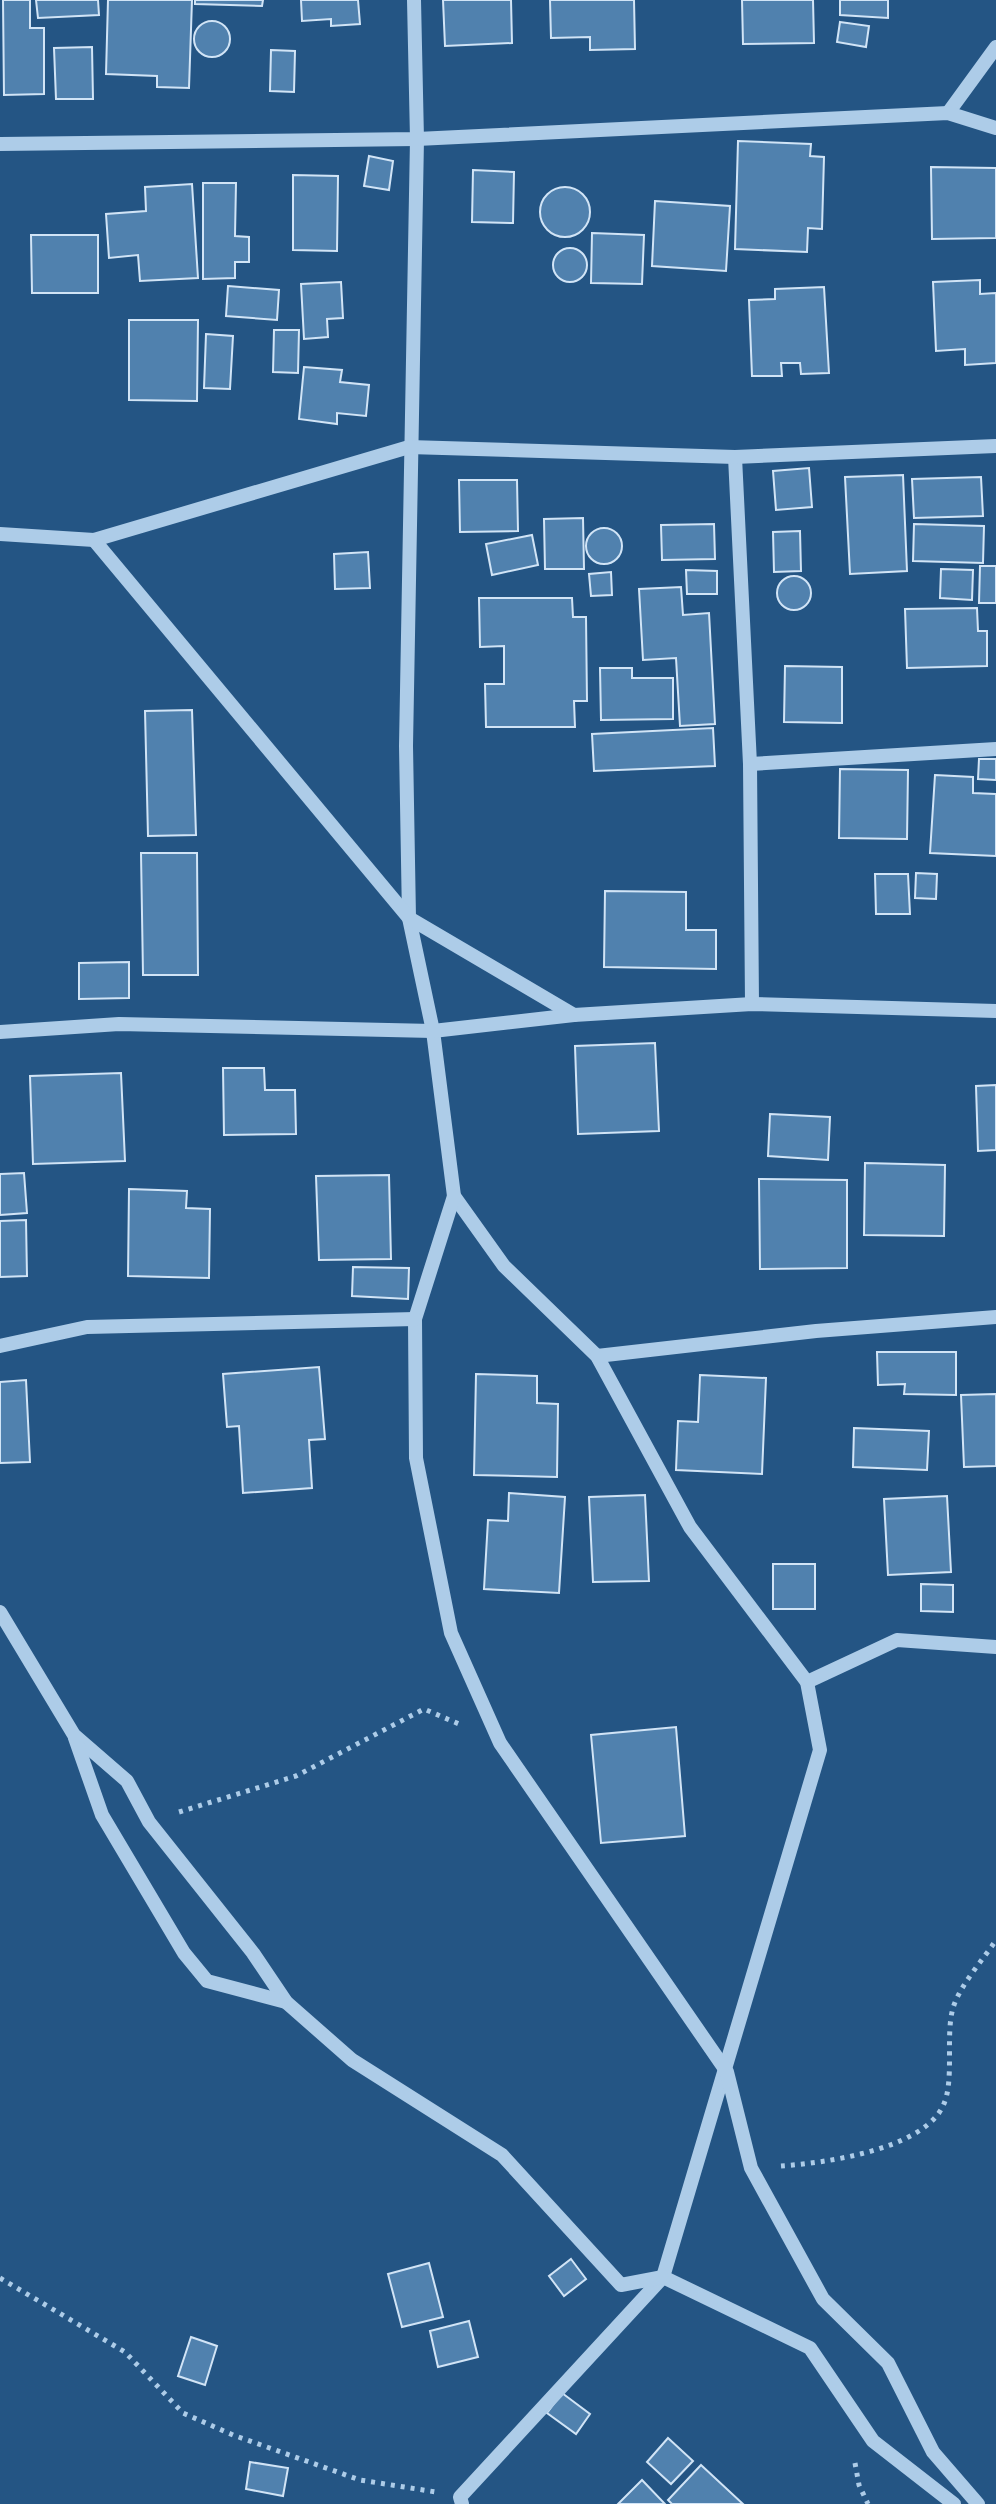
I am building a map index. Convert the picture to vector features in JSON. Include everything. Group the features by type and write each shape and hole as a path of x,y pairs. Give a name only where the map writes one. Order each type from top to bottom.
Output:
{"street":[{"path":"414,0 417,139 409,447 409,918 433,1031 454,1196 415,1319 416,1458 451,1633 500,1743 727,2072 751,2168 823,2299 888,2363 933,2452 978,2504"},
{"path":"948,113 996,47"},
{"path":"0,144 417,139 948,113 996,128"},
{"path":"0,534 94,540 409,447 735,457 996,446"},
{"path":"735,457 750,764 752,1004"},
{"path":"94,540 409,918 574,1015"},
{"path":"750,764 996,749"},
{"path":"0,1032 119,1024 433,1031 574,1015 752,1004 996,1011"},
{"path":"454,1196 504,1266 597,1356 690,1527 807,1682 820,1750 727,2072 663,2277 461,2500"},
{"path":"597,1356 816,1331 996,1317"},
{"path":"0,1346 87,1327 415,1319"},
{"path":"0,1612 74,1735 102,1815 184,1953 207,1981 286,2002"},
{"path":"807,1682 897,1640 996,1647"},
{"path":"74,1735 127,1781 149,1822 253,1953 286,2002 352,2060 502,2155 621,2285 663,2277 810,2348 873,2441 954,2504"}],"path":[{"path":"149,1822 296,1776 424,1709 500,1743"},
{"path":"751,2168 819,2163 898,2142 929,2126 944,2105 953,2007 996,1940"},
{"path":"0,2278 125,2352 183,2413 233,2435 360,2480 461,2500"}],"building":[{"path":"3,0 30,0 30,28 44,28 44,94 4,95"},
{"path":"36,0 98,0 99,15 38,18"},
{"path":"108,0 192,0 189,88 157,87 157,76 106,74"},
{"path":"195,0 263,0 262,6 195,4"},
{"path":"301,0 358,0 360,24 331,26 331,19 302,21"},
{"path":"443,0 511,0 512,43 445,46"},
{"path":"550,0 634,0 635,49 590,50 590,37 551,38"},
{"path":"742,0 813,0 814,43 743,44"},
{"path":"840,0 888,0 888,18 840,15"},
{"path":"212,21 225,26 230,39 225,52 212,57 199,52 194,39 199,26"},
{"path":"840,22 869,26 866,47 837,42"},
{"path":"92,47 93,99 56,99 54,48"},
{"path":"271,50 295,51 294,92 270,91"},
{"path":"738,141 811,144 810,156 824,157 822,229 808,228 807,252 735,249"},
{"path":"369,156 393,161 389,190 364,186"},
{"path":"931,167 996,168 996,238 932,239"},
{"path":"473,170 514,172 513,223 472,222"},
{"path":"293,175 338,176 337,251 293,250"},
{"path":"203,183 236,183 235,236 249,237 249,262 235,262 235,278 203,279"},
{"path":"192,184 198,278 140,281 138,255 109,258 106,214 146,211 145,187"},
{"path":"565,187 583,194 590,212 583,230 565,237 547,230 540,212 547,194"},
{"path":"655,201 730,206 726,271 652,266"},
{"path":"592,233 644,235 642,284 591,283"},
{"path":"31,235 98,235 98,293 32,293"},
{"path":"570,248 582,253 587,265 582,277 570,282 558,277 553,265 558,253"},
{"path":"980,280 980,294 996,293 996,363 965,365 965,349 936,351 933,282"},
{"path":"341,282 343,318 327,319 328,337 304,339 301,284"},
{"path":"228,286 279,290 277,320 226,316"},
{"path":"824,287 829,373 801,374 800,363 781,363 782,376 752,376 749,300 775,299 775,289"},
{"path":"129,320 198,320 197,401 129,400"},
{"path":"274,330 299,330 298,373 273,372"},
{"path":"206,334 233,336 230,389 204,388"},
{"path":"304,367 342,370 340,382 369,385 366,416 337,413 337,424 299,419"},
{"path":"809,468 812,507 776,510 773,471"},
{"path":"903,475 907,571 850,574 845,477"},
{"path":"981,477 983,516 914,518 912,479"},
{"path":"459,480 517,480 518,531 460,532"},
{"path":"583,518 584,569 545,569 544,519"},
{"path":"714,524 715,559 662,560 661,525"},
{"path":"914,524 984,526 983,563 913,561"},
{"path":"604,528 617,533 622,546 617,559 604,564 591,559 586,546 591,533"},
{"path":"800,531 801,571 774,572 773,532"},
{"path":"532,535 538,565 492,575 486,544"},
{"path":"368,552 370,588 335,589 334,554"},
{"path":"980,566 996,566 996,603 979,603"},
{"path":"941,569 973,570 972,600 940,598"},
{"path":"686,570 717,571 717,594 687,594"},
{"path":"611,572 612,595 591,596 589,574"},
{"path":"794,576 806,581 811,593 806,605 794,610 782,605 777,593 782,581"},
{"path":"681,587 683,615 709,613 715,724 680,726 676,658 643,660 639,589"},
{"path":"479,598 572,598 573,617 586,617 587,701 574,701 575,727 486,727 485,684 504,684 504,646 480,647"},
{"path":"977,608 978,631 987,631 987,666 907,668 905,609"},
{"path":"785,666 842,667 842,723 784,722"},
{"path":"600,668 632,668 632,678 673,678 673,719 601,720"},
{"path":"192,710 196,835 148,836 145,711"},
{"path":"713,728 715,766 594,771 592,734"},
{"path":"979,759 996,759 996,780 978,779"},
{"path":"840,769 908,770 907,839 839,838"},
{"path":"935,775 973,777 973,793 996,794 996,856 930,853"},
{"path":"141,853 197,853 198,975 143,975"},
{"path":"916,873 937,874 936,899 915,898"},
{"path":"875,874 908,874 910,914 876,914"},
{"path":"605,891 686,892 686,930 716,930 716,969 604,967"},
{"path":"129,962 129,998 79,999 79,963"},
{"path":"655,1043 659,1131 578,1134 575,1046"},
{"path":"223,1068 264,1068 265,1090 295,1090 296,1134 224,1135"},
{"path":"121,1073 125,1161 33,1164 30,1076"},
{"path":"996,1085 996,1150 978,1151 976,1086"},
{"path":"770,1114 830,1117 828,1160 768,1156"},
{"path":"865,1163 945,1165 944,1236 864,1235"},
{"path":"24,1173 27,1213 0,1215 0,1174"},
{"path":"389,1175 391,1259 319,1260 316,1176"},
{"path":"759,1179 847,1180 847,1268 760,1269"},
{"path":"129,1189 187,1191 186,1208 210,1209 209,1278 128,1276"},
{"path":"26,1220 27,1276 0,1277 0,1221"},
{"path":"353,1267 409,1268 408,1299 352,1296"},
{"path":"877,1352 956,1352 956,1395 904,1394 905,1384 878,1385"},
{"path":"319,1367 325,1439 309,1440 312,1488 243,1493 239,1426 227,1427 223,1374"},
{"path":"476,1374 537,1376 537,1403 558,1404 557,1477 474,1475"},
{"path":"700,1375 766,1378 762,1474 676,1470 678,1421 698,1422"},
{"path":"26,1380 30,1462 0,1463 0,1382"},
{"path":"996,1394 996,1466 964,1467 961,1395"},
{"path":"854,1428 929,1431 927,1470 853,1467"},
{"path":"509,1493 565,1497 559,1593 484,1589 488,1520 508,1521"},
{"path":"645,1495 649,1581 593,1582 589,1497"},
{"path":"947,1496 951,1572 888,1575 884,1499"},
{"path":"773,1564 815,1564 815,1609 773,1609"},
{"path":"921,1584 953,1585 953,1612 921,1611"},
{"path":"676,1727 685,1836 601,1843 591,1735"},
{"path":"571,2259 586,2279 564,2296 549,2276"},
{"path":"429,2263 443,2317 402,2327 388,2274"},
{"path":"469,2321 478,2357 438,2367 430,2331"},
{"path":"191,2337 217,2346 205,2385 178,2376"},
{"path":"562,2393 590,2414 576,2434 547,2413"},
{"path":"668,2438 693,2461 671,2484 647,2462"},
{"path":"250,2462 288,2468 283,2496 246,2489"},
{"path":"701,2465 743,2504 672,2504 668,2500"},
{"path":"642,2480 665,2504 618,2504"}]}
